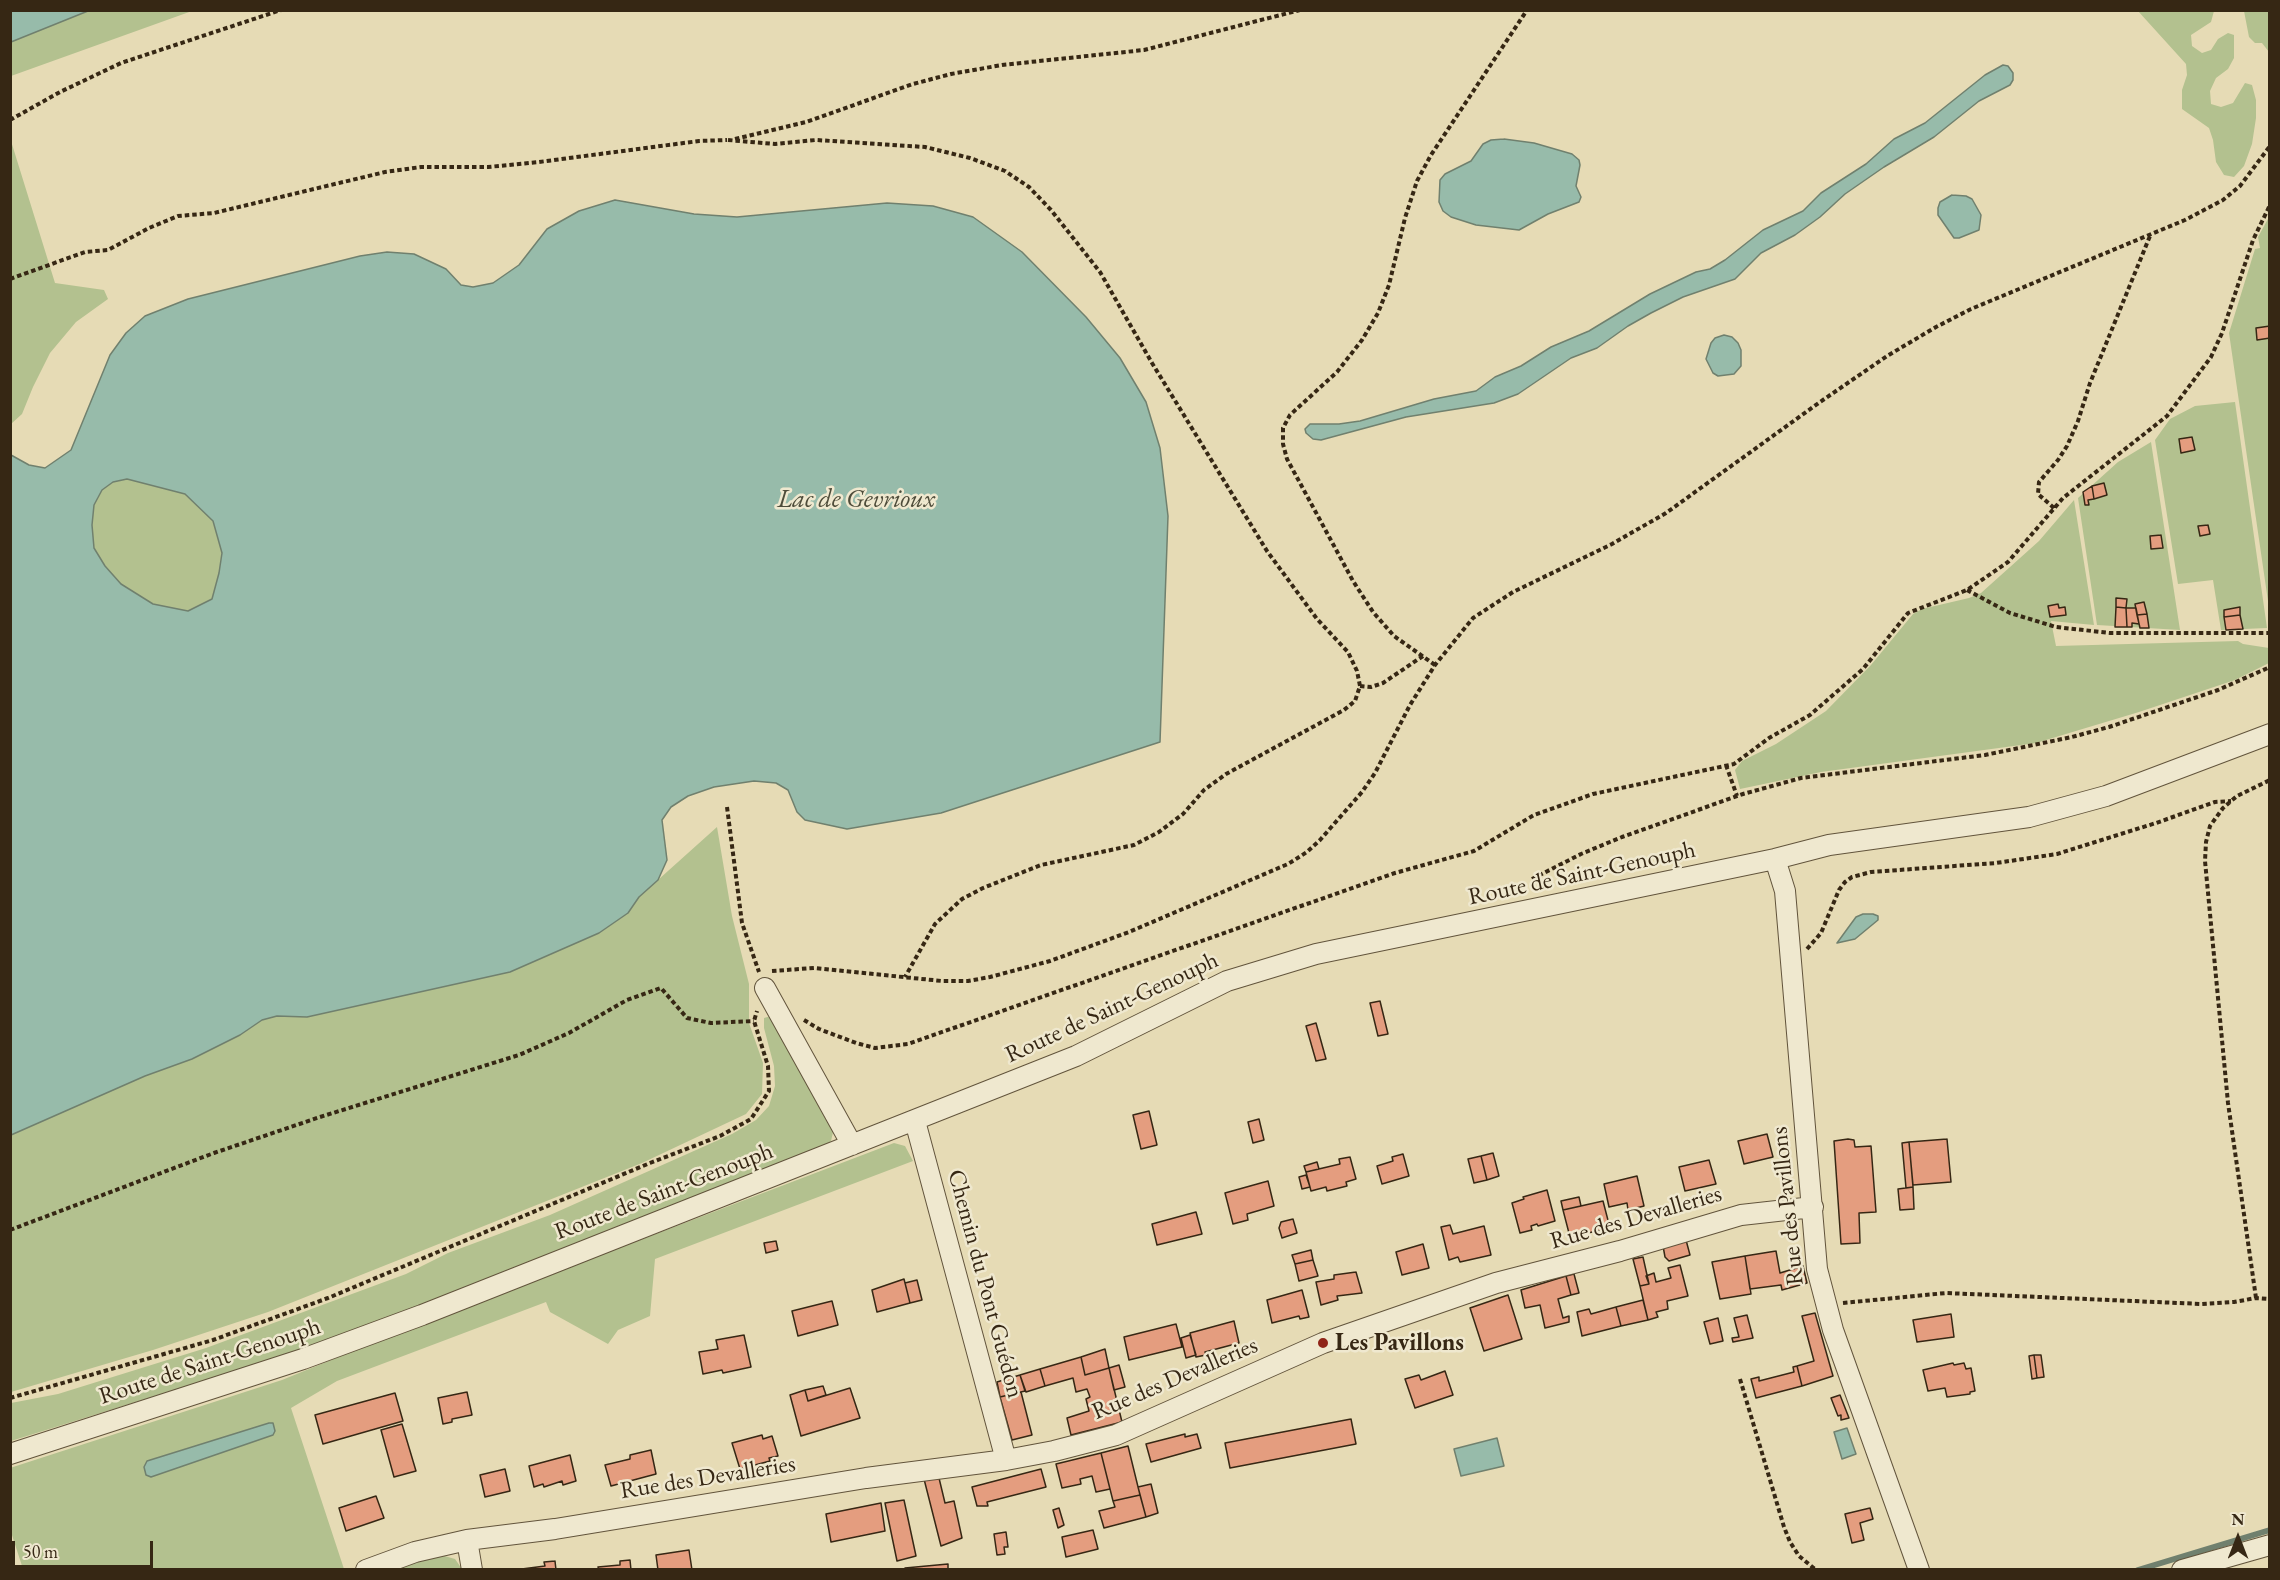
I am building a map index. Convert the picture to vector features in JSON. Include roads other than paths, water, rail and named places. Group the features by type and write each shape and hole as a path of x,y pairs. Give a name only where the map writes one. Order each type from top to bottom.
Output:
{"street":[{"name":"Route de Saint-Genouph","path":"10,1454 303,1359 1076,1056 1227,981 1316,954 1858,840 1986,824 2052,812 2136,786 2270,734"},
{"name":"Rue des Pavillons","path":"1775,859 1785,891 1817,1269 1833,1330 1919,1569"},
{"path":"762,980 852,1145"},
{"name":"Chemin du Pont Guédon","path":"915,1121 1006,1460"},
{"name":"Rue des Devalleries","path":"366,1569 415,1552 467,1540 555,1529 877,1476 1046,1453 1116,1435 1302,1352 1496,1283 1620,1251 1741,1215 1813,1207"},
{"path":"467,1540 472,1569"},
{"path":"2182,1569 2270,1545"}],"water":[{"path":"11,10 88,10 88,11 11,42"},
{"path":"2003,65 2008,66 2013,73 2010,85 1979,101 1934,137 1845,194 1820,217 1795,235 1761,253 1735,279 1683,297 1651,313 1597,348 1571,358 1518,394 1494,403 1406,417 1321,440 1313,439 1306,433 1305,429 1310,424 1360,421 1434,399 1476,391 1495,377 1521,366 1551,347 1589,331 1650,294 1696,272 1710,269 1763,230 1803,211 1821,193 1866,164 1894,139 1925,123 1985,75"},
{"path":"1504,139 1534,143 1572,154 1579,160 1580,165 1576,186 1581,197 1579,202 1548,214 1519,230 1476,225 1451,217 1443,211 1439,202 1440,180 1445,174 1471,161 1483,144 1491,140"},
{"path":"1952,195 1972,199 1981,215 1979,230 1954,238 1938,215 1940,202"},
{"name":"Lac de Gevrioux","path":"615,200 694,214 737,217 887,203 933,206 973,217 1022,252 1086,317 1120,358 1146,402 1160,448 1168,516 1160,742 941,813 847,829 805,820 797,812 788,790 776,783 754,781 714,787 688,796 671,807 662,820 667,860 658,880 639,897 628,913 599,933 510,972 307,1017 277,1016 262,1020 240,1035 192,1059 145,1076 11,1135 11,455 29,465 45,468 71,450 110,355 126,333 145,316 188,299 360,256 387,252 414,254 446,269 461,285 473,287 493,283 519,265 547,229 579,211","holes":["127,479 185,494 213,521 222,553 212,599 188,611 153,604 121,584 105,566 94,548 92,525 94,505 102,490 113,482"]},
{"path":"1724,335 1732,337 1738,343 1741,350 1741,366 1734,374 1718,376 1713,373 1706,359 1711,343 1715,338"},
{"path":"1863,914 1878,916 1878,920 1855,939 1837,943 1856,917"},
{"path":"273,1423 275,1431 273,1435 151,1477 146,1475 144,1467 147,1461"},
{"path":"1847,1428 1856,1454 1842,1459 1834,1432"},
{"path":"1497,1438 1504,1466 1461,1476 1454,1449"}],"waterway":[{"path":"2138,1570 2270,1530"}],"place":[{"name":"Les Pavillons","path":"1323,1343"}]}
